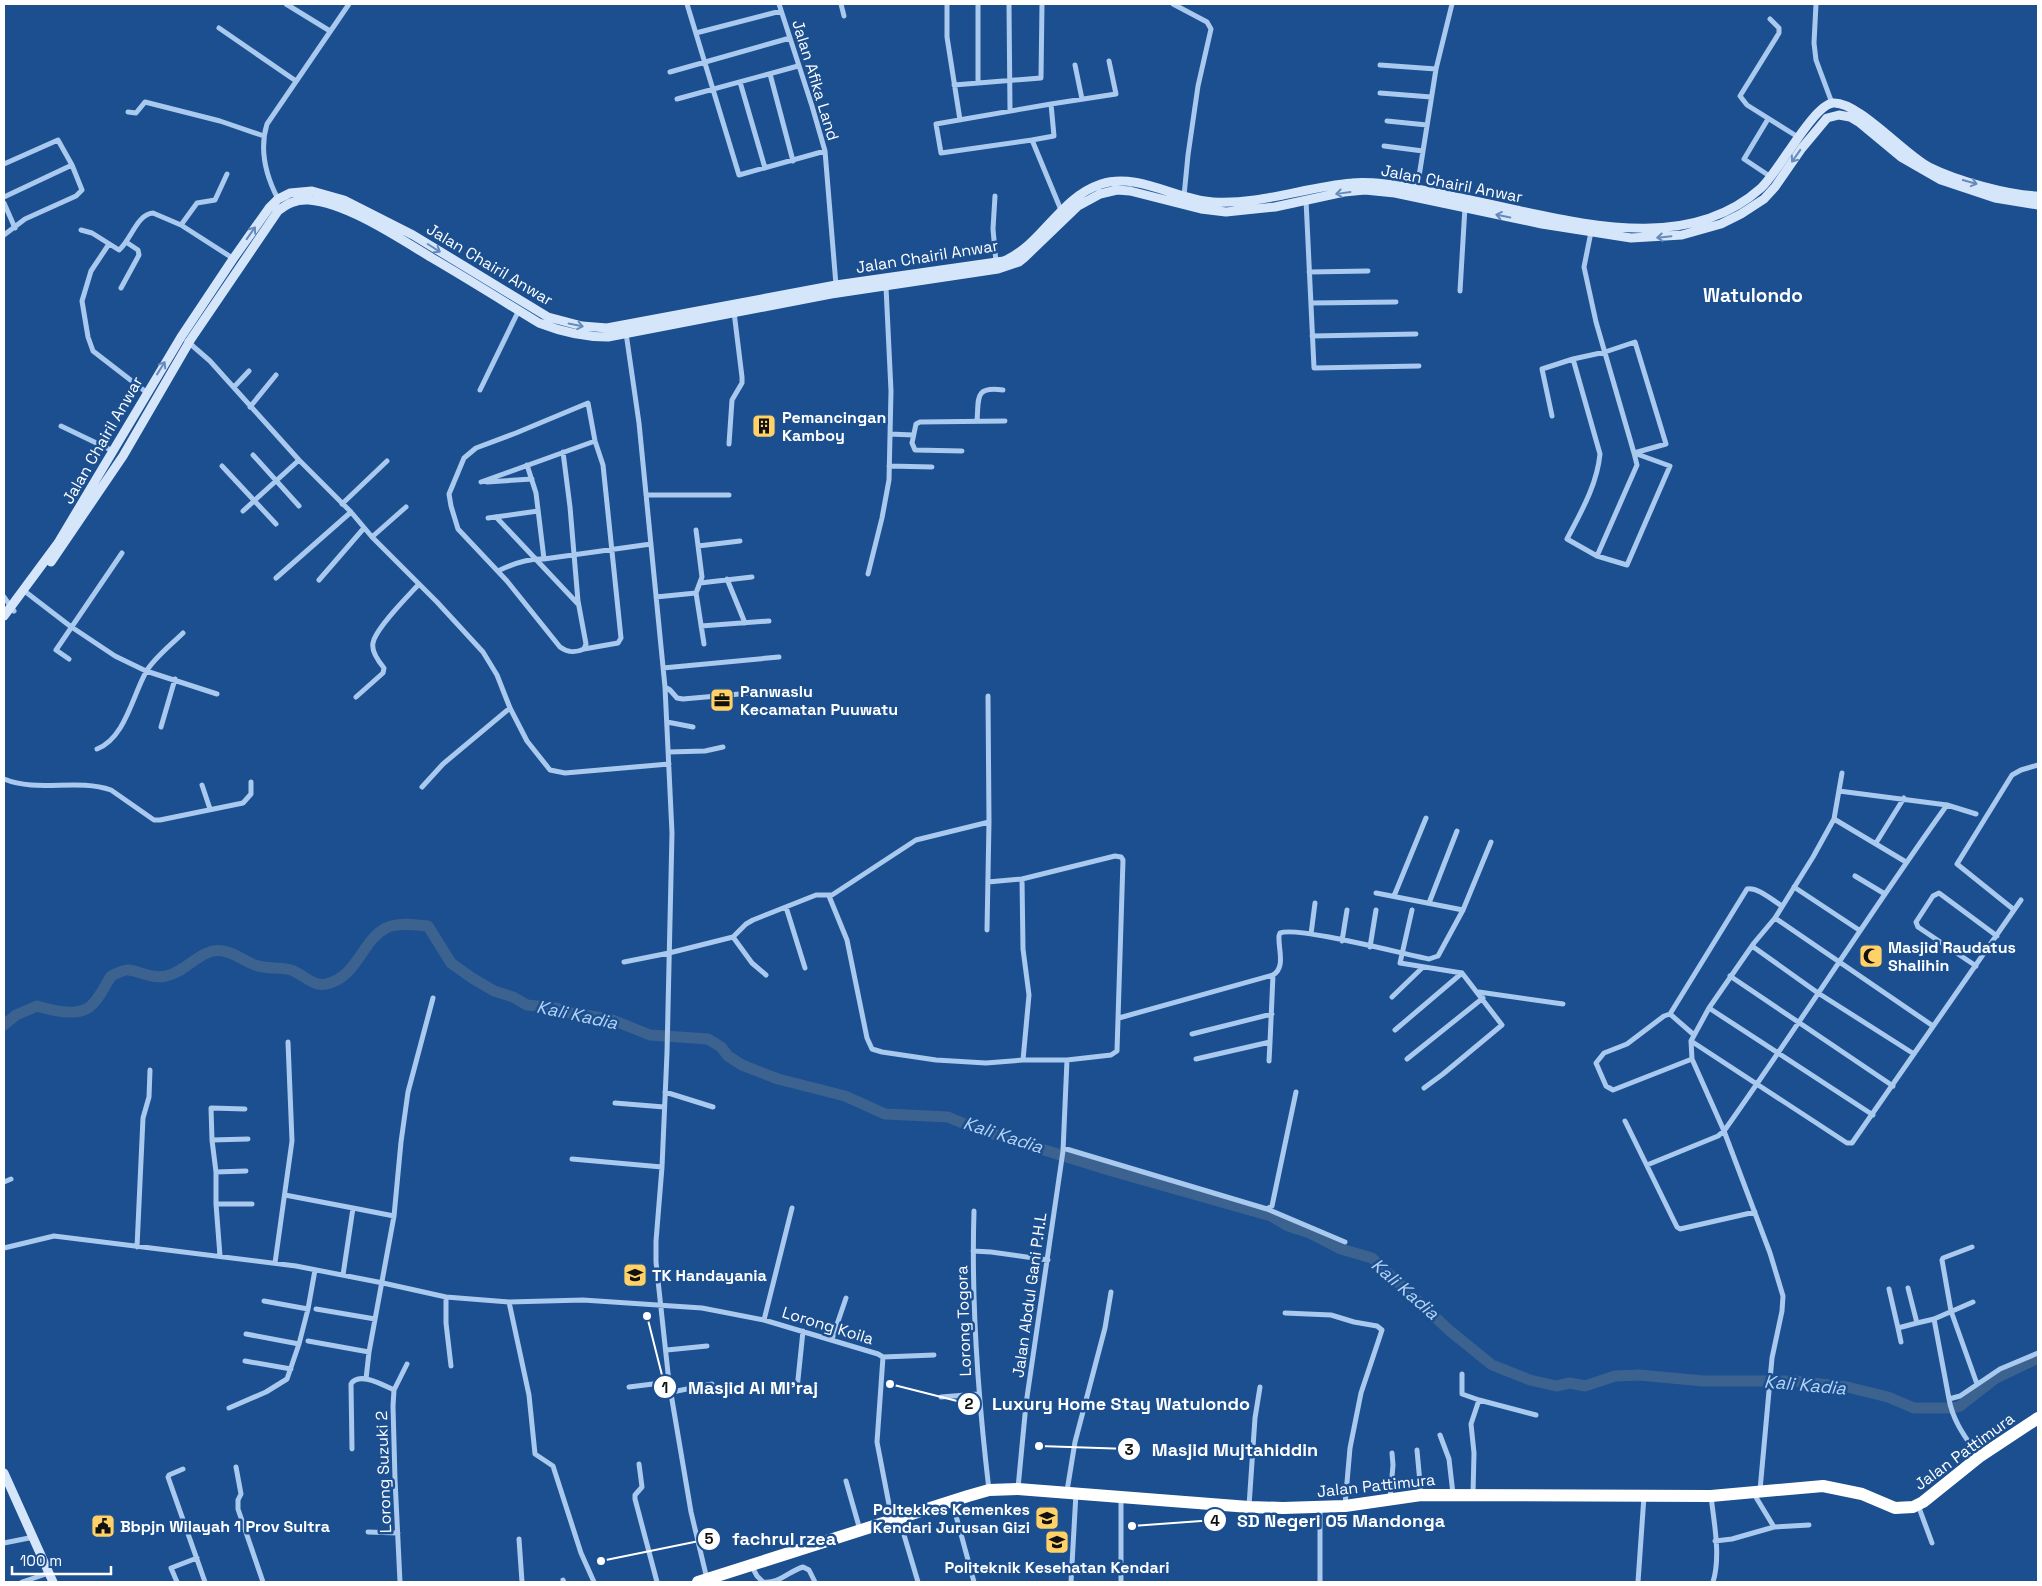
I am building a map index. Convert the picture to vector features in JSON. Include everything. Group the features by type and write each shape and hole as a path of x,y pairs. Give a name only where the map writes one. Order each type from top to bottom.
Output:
{"highway":[{"name":"Jalan Pattimura","path":"702,1581 989,1490 1018,1489 1249,1507 1320,1508 1421,1495 1711,1496 1822,1486 1862,1494 1895,1508 1903,1509 1918,1504 1979,1457 2038,1418"}],"main road":[{"name":"Jalan Chairil Anwar","path":"4,625 12,609 58,544 180,337 237,261 278,212 285,205 298,200 319,201 336,207 411,240 519,310 554,329 580,335 608,337 625,330 836,284 910,279 998,269 1019,262 1078,206 1107,191 1130,191 1218,212 1275,207 1365,190 1395,193 1419,192 1562,220 1618,227 1661,228 1696,223 1733,208 1747,200 1771,178 1798,137 1832,104"},
{"path":"1832,104 1839,115"},
{"path":"1827,118 1832,104"},
{"path":"1832,104 1856,110 1902,149 1929,167 1969,182 2038,196"},
{"path":"1827,118 1839,115 1850,117 1901,157 1941,180 1995,198 2038,205"},
{"name":"Jalan Chairil Anwar","path":"4,616 27,593 61,550 123,456 269,208 278,199 290,193 301,191 326,194 344,200 548,317 582,326 625,330 831,294 886,287 910,279 996,263 1020,252 1061,210 1088,189 1112,182 1132,182 1211,202 1270,198 1353,182 1398,185 1465,207 1542,224 1591,232 1631,238 1656,238 1696,232 1728,220 1764,198 1827,118"},
{"path":"4,1473 53,1582"}],"street":[{"path":"286,4 330,32"},
{"path":"278,199 267,170 263,150 264,136 268,124 350,4"},
{"path":"687,4 714,89 738,175 825,151"},
{"name":"Jalan Afika Land","path":"779,4 825,151 836,284"},
{"path":"841,4 844,16"},
{"path":"947,4 947,37 960,120"},
{"path":"978,4 978,83"},
{"path":"1009,4 1010,112"},
{"path":"954,85 1041,78 1042,4"},
{"path":"1173,4 1209,24 1211,29 1198,86 1184,196"},
{"path":"1419,192 1431,97 1452,4"},
{"path":"1816,4 1814,43 1816,60 1832,104"},
{"path":"696,33 781,11"},
{"path":"1770,19 1779,28 1779,33 1740,96 1747,105 1768,120 1798,137"},
{"path":"219,28 296,81"},
{"path":"670,72 790,38"},
{"path":"1051,104 1054,136 941,153 936,124 1051,104 1116,94 1109,61"},
{"path":"1075,65 1082,99"},
{"path":"1380,65 1436,69"},
{"path":"677,99 798,66"},
{"path":"770,74 793,161"},
{"path":"740,82 765,168"},
{"path":"1380,92 1431,97"},
{"path":"128,112 136,114 145,102 220,121 264,136"},
{"path":"1768,120 1744,159 1771,178"},
{"path":"1387,121 1427,125"},
{"path":"4,164 58,140 80,183 81,192 25,219 4,235"},
{"path":"1032,140 1061,210"},
{"path":"1384,146 1423,151"},
{"path":"4,196 72,165"},
{"path":"181,225 197,203 215,200 227,174"},
{"path":"995,196 993,229 996,263"},
{"path":"1306,200 1314,368 1419,366"},
{"path":"4,203 15,228"},
{"path":"1460,291 1465,207"},
{"path":"80,230 92,233 119,250 143,217 148,213 159,214 181,225 237,261"},
{"path":"1591,232 1584,267 1596,322 1637,465 1597,556"},
{"path":"121,288 139,255 138,250 126,242"},
{"path":"109,244 91,271 82,301 88,337 93,351 146,392"},
{"path":"1309,272 1368,271"},
{"path":"868,574 888,493 890,466 891,391 886,287"},
{"path":"1311,303 1396,302"},
{"path":"480,390 519,310"},
{"path":"729,444 731,405 742,383 734,312"},
{"path":"625,330 651,544 665,687 669,764 672,853 668,1022 662,1168 656,1241 660,1305 669,1382 702,1581"},
{"path":"1312,336 1416,334"},
{"path":"180,337 189,342 210,361 299,460 351,512 372,537 483,652 497,675 510,708 527,742 550,770 565,773 669,764"},
{"path":"1552,416 1542,370 1573,359 1605,352 1636,342 1666,444 1634,453"},
{"path":"1573,359 1600,454 1599,468 1567,539 1597,556 1626,565 1670,466 1634,453"},
{"path":"234,388 250,371"},
{"path":"250,407 276,375"},
{"path":"977,421 981,392 990,388 1003,390"},
{"path":"588,403 595,441 602,465 620,641 618,643 571,652 565,651 560,647 498,571 462,535 455,520 449,494 464,458 480,446 588,403"},
{"path":"962,451 915,450 912,446 914,427 918,422 1004,421"},
{"path":"61,426 114,451"},
{"path":"890,434 913,435"},
{"path":"532,479 480,482 595,441"},
{"path":"563,452 579,605 586,644 584,649"},
{"path":"253,455 299,506"},
{"path":"243,511 299,460"},
{"path":"342,504 387,461"},
{"path":"527,465 536,493 544,558"},
{"path":"222,466 276,524"},
{"path":"890,466 932,467"},
{"path":"646,495 729,495"},
{"path":"372,537 406,507"},
{"path":"488,518 538,510"},
{"path":"276,578 351,512"},
{"path":"496,517 579,605"},
{"path":"319,580 364,528"},
{"path":"696,530 702,577 696,593 704,644"},
{"path":"698,546 740,541"},
{"path":"498,571 512,564 535,558 651,544"},
{"path":"69,659 56,650 70,626 122,553"},
{"path":"700,582 752,577"},
{"path":"727,580 746,623"},
{"path":"356,696 383,673 384,668 373,649 373,641 384,624 419,584"},
{"path":"27,593 103,649 146,671 217,694"},
{"path":"656,597 696,593"},
{"path":"4,597 12,609"},
{"path":"701,626 769,621"},
{"path":"97,749 109,743 121,725 146,671 183,633"},
{"path":"663,668 778,658"},
{"path":"161,727 175,679"},
{"path":"665,687 678,698 683,699 751,693"},
{"path":"987,930 989,822 988,696"},
{"path":"422,787 444,764 510,708"},
{"path":"667,722 694,727"},
{"path":"668,752 705,751 723,747"},
{"path":"2013,909 1957,864 2012,775 2038,765"},
{"path":"1774,1527 1756,1491 1772,1358 1782,1311 1783,1296 1755,1212 1724,1131 1692,1059 1691,1041 1693,1034 1730,976 1775,918 1813,857 1834,819 1842,773"},
{"path":"4,779 27,786 93,786 104,788 111,790 154,820 243,803 251,794 251,782"},
{"path":"202,785 210,809"},
{"path":"1839,791 1946,805 1976,814"},
{"path":"1876,843 1904,798"},
{"path":"1647,1165 1710,1139 1724,1131 1859,930 1946,805"},
{"path":"1394,896 1426,818"},
{"path":"1834,819 1906,862"},
{"path":"624,962 733,937 749,922 816,894 829,896 847,887 916,840 989,822"},
{"path":"1429,903 1458,831"},
{"path":"1119,1018 1273,975 1278,972 1281,966 1278,939 1280,933 1286,931 1311,934 1429,959 1438,956 1462,910 1491,842"},
{"path":"829,896 847,940 867,1038 872,1049 936,1060 986,1063 1023,1060 1067,1060 1115,1053 1119,1040 1123,864 1121,857 1115,856 1022,879 988,882"},
{"path":"1856,876 1885,894"},
{"path":"1022,879 1023,949 1029,995 1023,1060"},
{"path":"1794,887 1859,930"},
{"path":"1692,1059 1613,1090 1606,1086 1596,1063 1604,1053 1627,1044 1664,1016 1670,1014 1747,889 1751,888 1782,906"},
{"path":"1376,893 1462,910"},
{"path":"1976,966 1920,929 1916,922 1933,896 1939,893 1997,936"},
{"path":"1691,1041 1847,1143 1854,1142 2021,900"},
{"path":"1311,934 1315,903"},
{"path":"786,907 805,968"},
{"path":"1342,941 1347,910"},
{"path":"1370,947 1376,910"},
{"path":"1412,910 1400,964 1462,973 1502,1025 1444,1074 1424,1088"},
{"path":"1775,918 1933,1026"},
{"path":"733,937 752,963 766,975"},
{"path":"1752,946 1818,993 1914,1054"},
{"path":"1392,997 1423,967"},
{"path":"1395,1030 1462,973"},
{"path":"1269,1062 1273,975"},
{"path":"1730,976 1893,1086"},
{"path":"1478,992 1563,1004"},
{"path":"366,1379 368,1352 383,1283 394,1216 408,1092 433,998"},
{"path":"1407,1059 1483,998"},
{"path":"1709,1008 1873,1115"},
{"path":"1192,1034 1272,1014"},
{"path":"1670,1014 1693,1034"},
{"path":"275,1263 292,1141 288,1042"},
{"path":"1196,1060 1270,1042"},
{"name":"Jalan Abdul Gani P.H.L","path":"1018,1489 1024,1421 1063,1150 1067,1060"},
{"path":"138,1247 143,1118 149,1097 150,1070"},
{"path":"665,1092 713,1107"},
{"path":"1267,1209 1272,1206 1296,1092"},
{"path":"615,1103 664,1107"},
{"path":"220,1256 211,1108 245,1109"},
{"path":"1625,1121 1677,1227 1680,1229 1755,1212"},
{"path":"212,1140 248,1139"},
{"path":"1063,1150 1267,1209 1345,1242"},
{"path":"572,1159 662,1168"},
{"path":"216,1172 246,1172"},
{"path":"4,1182 11,1179"},
{"path":"285,1195 394,1216"},
{"path":"216,1204 252,1204"},
{"path":"343,1274 353,1208"},
{"path":"764,1320 792,1208"},
{"name":"Lorong Togora","path":"974,1211 973,1293 978,1394 989,1490"},
{"name":"Lorong Koila","path":"4,1248 54,1236 275,1263 343,1274 446,1297 509,1302 562,1300 702,1308 764,1320 878,1354 883,1357 878,1448 896,1520 918,1582"},
{"path":"1972,1247 1942,1259 1951,1311 1977,1384"},
{"path":"973,1251 1048,1260"},
{"path":"228,1408 243,1403 283,1383 287,1379 308,1309 314,1270"},
{"path":"1908,1288 1917,1323"},
{"path":"1889,1289 1901,1342"},
{"path":"1071,1582 1071,1493 1075,1442 1105,1328 1111,1292"},
{"path":"446,1297 446,1323 451,1366"},
{"path":"832,1339 846,1298"},
{"path":"264,1301 308,1309"},
{"path":"509,1302 529,1395 535,1454 554,1466 581,1553 594,1582"},
{"path":"1898,1328 1934,1318 1973,1302"},
{"path":"316,1309 375,1319"},
{"path":"1285,1313 1331,1315 1354,1322 1378,1326 1382,1330 1361,1393 1350,1448 1345,1506"},
{"path":"1934,1318 1951,1410 1959,1428 1979,1457"},
{"path":"797,1389 803,1331"},
{"path":"246,1334 299,1344"},
{"path":"308,1341 368,1352"},
{"path":"666,1350 707,1346"},
{"path":"1949,1401 1960,1396 2000,1369 2038,1352"},
{"path":"883,1357 934,1355"},
{"path":"245,1361 291,1369"},
{"name":"Lorong Suzuki 2","path":"400,1582 394,1471 394,1390 407,1364"},
{"path":"1462,1374 1462,1394 1536,1414"},
{"path":"352,1449 351,1384 356,1379 366,1379 394,1390"},
{"path":"629,1387 669,1382"},
{"path":"672,1392 712,1384"},
{"path":"1249,1507 1254,1418 1260,1387"},
{"path":"941,1397 978,1394"},
{"path":"1473,1494 1474,1453 1471,1424 1479,1400"},
{"path":"1440,1435 1449,1459 1454,1494"},
{"path":"1417,1450 1421,1495"},
{"path":"1390,1499 1393,1465 1392,1453"},
{"path":"639,1464 642,1487 635,1495 635,1499 657,1582"},
{"path":"236,1467 241,1494 238,1500 238,1509 263,1582"},
{"path":"182,1469 168,1477 205,1582"},
{"path":"846,1481 860,1530"},
{"path":"1121,1496 1121,1582"},
{"path":"1638,1582 1644,1496"},
{"path":"1711,1496 1716,1561 1713,1582"},
{"path":"952,1501 974,1582"},
{"path":"1918,1504 1932,1543"},
{"path":"1320,1508 1320,1582"},
{"path":"1715,1540 1732,1539 1774,1527 1809,1525"},
{"path":"368,1532 398,1533"},
{"path":"4,1543 34,1537"},
{"path":"519,1540 522,1582"},
{"path":"177,1582 171,1568 197,1558"},
{"path":"750,1565 763,1582 780,1580 789,1573 803,1567 809,1570 815,1582"},
{"path":"22,1582 48,1574"}],"waterway":[{"name":"Kali Kadia","path":"4,1025 16,1015 37,1006 62,1011 76,1012 83,1010 95,1002 111,976 125,970 152,976 166,976 174,974 201,956 215,951 232,953 260,966 291,970 312,982 326,984 345,974 371,941 386,928 401,924 428,926 451,963 494,991 513,997 527,1005 556,1008 571,1013 610,1019 650,1035 708,1039 721,1047 728,1056 742,1065 778,1079 845,1096 885,1114 948,1117 977,1129 1112,1171 1271,1216 1288,1226 1310,1233 1341,1249 1372,1258 1450,1331 1492,1365 1530,1380 1556,1386 1570,1383 1585,1386 1615,1376 1639,1375 1703,1381 1795,1381 1847,1387 1888,1397 1914,1408 1953,1408 1960,1406 1996,1378 2038,1358"}],"place":[{"name":"Pemancingan Kamboy","path":"764,426"},
{"name":"Panwaslu Kecamatan Puuwatu","path":"722,700"},
{"name":"Masjid Raudatus Shalihin","path":"1871,956"},
{"name":"TK Handayania","path":"635,1275"},
{"name":"Masjid Al MI'raj","path":"647,1316"},
{"name":"Luxury Home Stay Watulondo","path":"890,1384"},
{"name":"Masjid Mujtahiddin","path":"1039,1446"},
{"name":"Poltekkes Kemenkes Kendari Jurusan Gizi","path":"1047,1518"},
{"name":"Bbpjn Wilayah 1 Prov Sultra","path":"103,1526"},
{"name":"SD Negeri 05 Mandonga","path":"1132,1526"},
{"name":"Politeknik Kesehatan Kendari","path":"1057,1542"},
{"name":"fachrul rzea","path":"601,1561"}],"district":[{"name":"Watulondo","path":"1753,295"}]}
